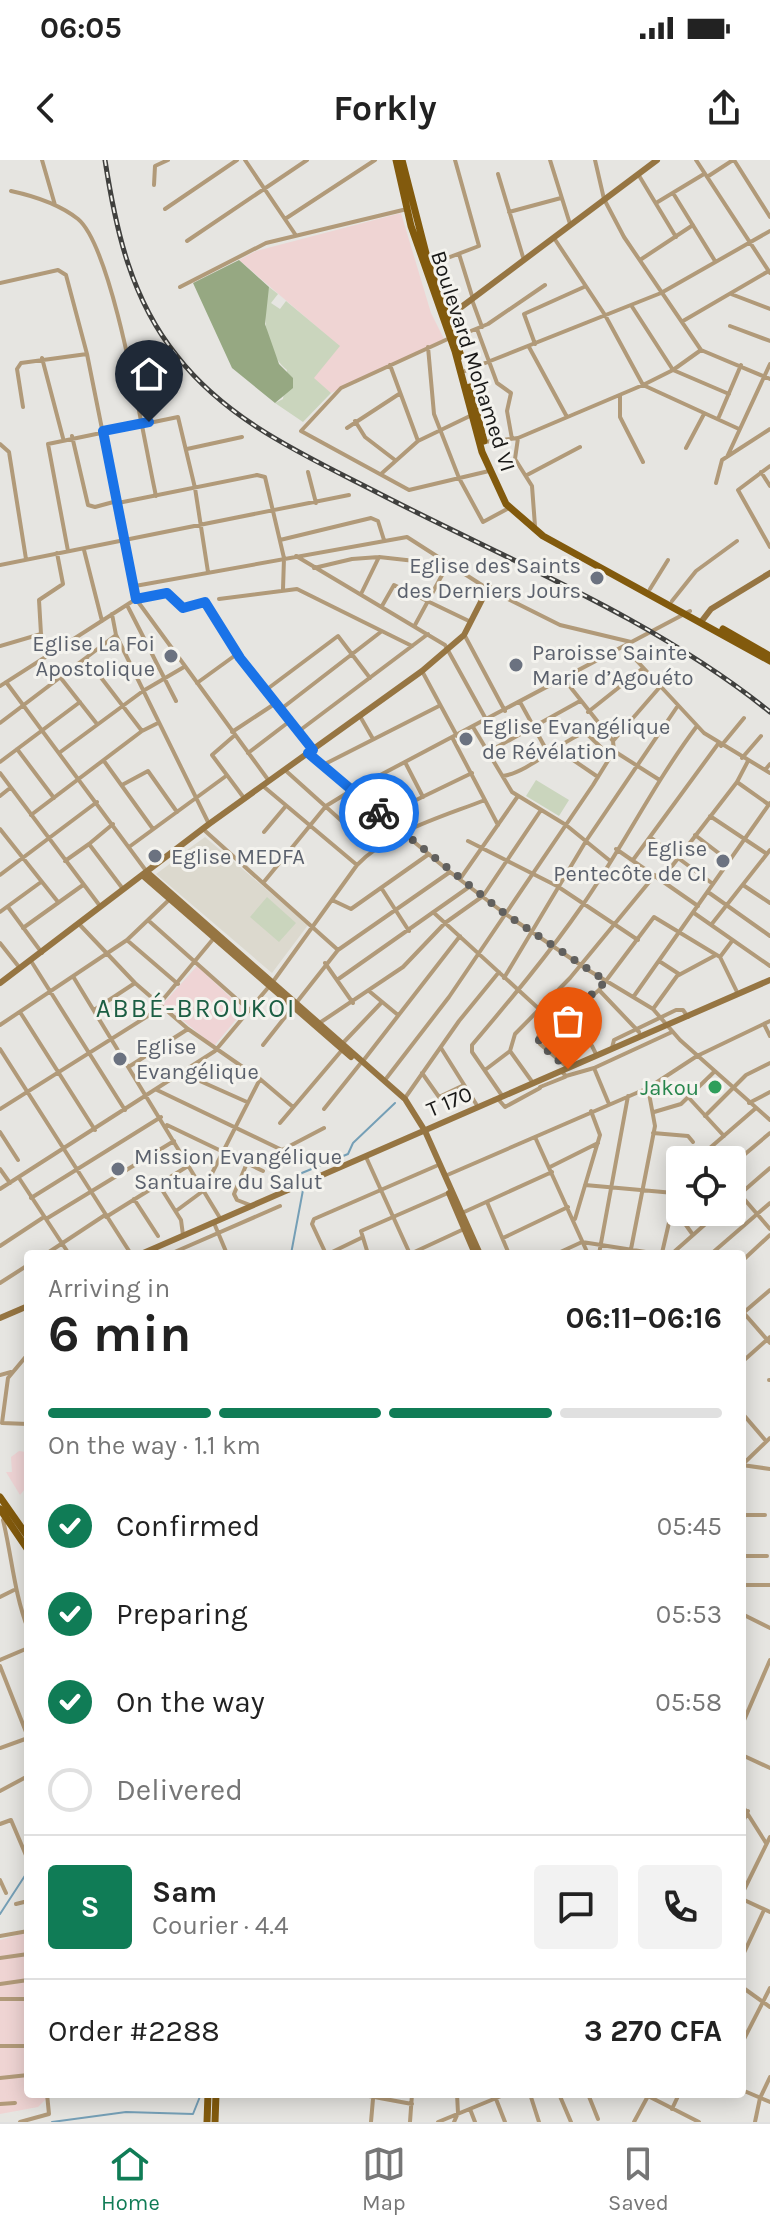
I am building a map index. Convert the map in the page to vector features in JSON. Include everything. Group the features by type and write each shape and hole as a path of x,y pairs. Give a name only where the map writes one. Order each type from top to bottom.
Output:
{"main road":[{"name":"Boulevard Mohamed VI","path":"399,160 445,317"},
{"name":"Boulevard Mohamed VI","path":"404,183 407,209 465,371 484,442 503,492 535,526 672,601 688,613"},
{"name":"Boulevard Mohamed VI","path":"453,337 489,471 509,508 543,536 770,658"},
{"path":"0,1497 24,1531"},
{"path":"0,1509 3,1520 24,1545"},
{"path":"207,2122 208,2098"},
{"path":"215,2122 216,2098"}],"street":[{"path":"42,160 56,207"},
{"path":"154,185 155,166 168,160"},
{"path":"165,209 237,160"},
{"path":"245,160 295,234"},
{"path":"187,241 307,160"},
{"path":"285,219 375,160"},
{"path":"429,265 477,248 479,244 455,160"},
{"path":"550,160 570,224"},
{"path":"595,160 604,199 661,293 701,350 770,379"},
{"path":"445,317 657,160"},
{"path":"682,322 769,273 696,160"},
{"path":"656,203 733,160 770,217"},
{"path":"498,174 523,257"},
{"path":"638,174 676,237"},
{"path":"11,191 38,197 80,221 103,262 135,385 156,496"},
{"path":"673,193 715,261"},
{"path":"509,212 562,198"},
{"path":"180,287 261,245 295,234 407,209"},
{"path":"640,260 693,225"},
{"path":"465,371 661,293 770,231"},
{"path":"552,236 605,315 643,385 739,429"},
{"path":"459,254 489,364 500,387 511,393 507,411 515,438 515,459 527,475 535,496 535,526"},
{"path":"0,283 62,271 74,297 87,354 136,599 285,807 357,865"},
{"path":"489,471 409,490 306,435 301,429 335,393 428,347 480,328 545,285"},
{"path":"535,344 524,314 585,287"},
{"path":"730,293 770,309"},
{"path":"631,305 673,370 729,394"},
{"path":"730,326 770,341"},
{"path":"428,347 432,404 459,478 483,522 509,508"},
{"path":"529,347 567,417"},
{"path":"484,442 515,438 620,395 673,370 701,350"},
{"path":"23,407 17,369 24,361 87,354"},
{"path":"42,358 63,438"},
{"path":"727,457 770,364"},
{"path":"390,365 418,441"},
{"path":"718,419 741,365"},
{"path":"347,428 399,393"},
{"path":"620,395 620,417 643,462"},
{"path":"686,448 704,414"},
{"path":"381,474 418,441 472,415"},
{"path":"68,551 47,447 51,441 179,417 195,488 208,572"},
{"path":"355,421 365,437 395,460"},
{"path":"716,483 719,464 770,429"},
{"path":"72,436 88,505 95,507 261,475 269,483 284,558 283,589"},
{"path":"187,449 242,437"},
{"path":"0,444 9,452 26,559"},
{"path":"527,475 580,447"},
{"path":"770,466 738,490 770,547"},
{"path":"308,472 316,503"},
{"path":"761,472 770,486"},
{"path":"0,565 127,542 349,495"},
{"path":"280,540 371,518 378,521 384,540"},
{"path":"135,586 407,537 489,588 560,625 634,642"},
{"path":"672,601 696,571 737,541"},
{"path":"84,549 102,621"},
{"path":"51,652 41,634 39,600 63,584 57,553"},
{"path":"296,556 415,625 449,649 487,721"},
{"path":"314,568 352,559 379,557 415,561"},
{"path":"361,594 379,557"},
{"path":"650,589 668,560"},
{"path":"415,625 448,564"},
{"path":"702,620 714,607 770,573"},
{"path":"382,606 394,585 471,622"},
{"path":"0,983 244,798 361,718 422,671 464,635 489,588"},
{"path":"219,599 283,589 302,591 412,646"},
{"path":"476,1250 445,1176 405,1099 145,874 97,802 24,706 2,684 136,599 167,593 183,608 205,602 237,654 299,731 321,766 504,913 580,965 653,1009 697,1056 770,1120"},
{"path":"127,605 176,701"},
{"path":"263,883 326,806 688,613"},
{"path":"112,614 116,635 206,827 338,950"},
{"path":"281,709 382,631"},
{"path":"0,646 41,634"},
{"path":"299,731 428,634"},
{"path":"0,723 116,635"},
{"path":"464,635 505,711"},
{"path":"266,690 336,637 370,678"},
{"path":"624,647 677,707 719,745 767,772 770,764"},
{"path":"196,683 237,654"},
{"path":"86,658 142,731"},
{"path":"59,753 143,691 184,667"},
{"path":"588,712 642,669"},
{"path":"422,671 498,825"},
{"path":"60,677 97,724"},
{"path":"564,679 613,741"},
{"path":"385,1080 449,997 566,825 612,754 613,741 659,688"},
{"path":"487,753 580,701"},
{"path":"0,762 80,702"},
{"path":"520,702 547,751"},
{"path":"244,798 212,753 276,703"},
{"path":"321,766 439,706"},
{"path":"504,978 557,886 677,707"},
{"path":"361,718 373,739"},
{"path":"633,860 719,745 744,718"},
{"path":"248,753 290,721"},
{"path":"31,815 142,731 158,723"},
{"path":"501,1098 472,1052 472,1045 539,968 583,903 658,779 697,726"},
{"path":"473,727 510,790 566,825 609,860"},
{"path":"503,776 527,768 547,751 586,732 612,754 658,779"},
{"path":"662,879 737,782 745,760 761,736"},
{"path":"554,747 598,777"},
{"path":"17,749 54,798"},
{"path":"104,761 153,829"},
{"path":"405,762 423,797"},
{"path":"285,770 374,850"},
{"path":"122,785 148,771 177,812"},
{"path":"0,773 100,906"},
{"path":"383,816 472,773"},
{"path":"129,847 226,776"},
{"path":"634,996 770,804 737,782"},
{"path":"0,796 10,788"},
{"path":"460,879 518,796"},
{"path":"0,1189 215,1051 270,985 357,865 374,850 404,833 485,800"},
{"path":"0,875 97,802"},
{"path":"264,832 285,807"},
{"path":"316,1025 353,1003 413,959 445,923 483,896 541,810"},
{"path":"710,816 768,852 711,925"},
{"path":"65,861 113,824"},
{"path":"0,829 58,902"},
{"path":"695,835 729,861"},
{"path":"650,837 713,884"},
{"path":"468,841 557,886 638,940"},
{"path":"89,844 123,889"},
{"path":"616,849 698,906"},
{"path":"332,900 351,909 429,854"},
{"path":"263,1045 338,950 450,872"},
{"path":"485,1070 510,1051 515,1034 580,965 655,875"},
{"path":"0,912 41,882"},
{"path":"23,928 83,885"},
{"path":"743,885 768,901 770,894"},
{"path":"337,980 470,886"},
{"path":"381,888 409,931"},
{"path":"708,892 770,936"},
{"path":"0,1025 127,940 171,898"},
{"path":"8,907 42,953"},
{"path":"433,912 539,1008"},
{"path":"694,913 770,966"},
{"path":"669,1029 594,1068 565,1072 537,1040 599,990 655,916 718,956 738,994"},
{"path":"149,921 249,1010"},
{"path":"79,924 135,983 188,1029 215,1051 260,1079 293,1107"},
{"path":"324,1109 460,936"},
{"path":"0,1109 160,1005 215,937"},
{"path":"127,940 178,984"},
{"path":"653,1009 679,974 718,956 733,940"},
{"path":"0,943 20,969"},
{"path":"31,961 125,1110"},
{"path":"659,961 679,974"},
{"path":"325,963 353,1003"},
{"path":"405,1099 499,972"},
{"path":"74,978 148,1095 203,1191 217,1221 225,1250"},
{"name":"T 170","path":"150,1250 597,1056 669,1029 688,1017 770,980"},
{"path":"94,1010 135,983"},
{"path":"599,990 643,1037"},
{"path":"369,991 398,1016"},
{"path":"280,1123 382,1002"},
{"path":"612,1050 614,1040 679,1009 688,1017"},
{"path":"20,1012 95,1130"},
{"path":"445,1176 648,1088 697,1056 770,1021"},
{"path":"558,1024 592,1046 597,1056"},
{"path":"764,1024 770,1036"},
{"path":"130,1066 188,1029"},
{"path":"441,1048 479,1108"},
{"path":"0,1049 128,1250"},
{"path":"510,1051 536,1085"},
{"path":"362,1063 397,1095 423,1132 476,1250"},
{"path":"705,1116 735,1090 747,1074 770,1063"},
{"path":"594,1068 609,1104"},
{"path":"654,1112 672,1108 689,1098 714,1072"},
{"path":"182,1073 247,1102"},
{"path":"422,1073 439,1097 464,1084"},
{"path":"176,1211 203,1191 260,1079"},
{"path":"565,1250 582,1242 629,1250 653,1133 654,1112 648,1088"},
{"path":"157,1090 282,1150 324,1128"},
{"path":"749,1103 770,1092"},
{"path":"599,1250 628,1096"},
{"path":"689,1098 724,1136"},
{"path":"712,1146 756,1108"},
{"path":"574,1222 600,1132 591,1111"},
{"path":"31,1198 161,1117"},
{"path":"165,1124 263,1171"},
{"path":"0,1132 18,1160"},
{"path":"653,1133 688,1136 693,1142"},
{"path":"746,1153 770,1133"},
{"path":"535,1137 586,1250"},
{"path":"0,1246 174,1141"},
{"path":"462,1213 551,1170 598,1142"},
{"path":"365,1155 408,1250"},
{"path":"247,1163 234,1194 237,1200 252,1206"},
{"path":"52,1250 188,1166"},
{"path":"325,1250 312,1221 436,1166"},
{"path":"746,1189 770,1168"},
{"path":"0,1169 10,1183"},
{"path":"19,1178 67,1250"},
{"path":"158,1184 176,1211 183,1235"},
{"path":"585,1185 666,1193"},
{"path":"366,1250 361,1231 448,1193"},
{"path":"134,1199 158,1236"},
{"path":"746,1201 770,1232 746,1257"},
{"path":"487,1202 508,1250"},
{"path":"716,1250 770,1203"},
{"path":"179,1250 280,1206"},
{"path":"503,1238 568,1207"},
{"path":"658,1250 666,1224"},
{"path":"688,1226 693,1235"},
{"path":"675,1250 703,1226"},
{"path":"419,1250 464,1229"},
{"path":"336,1250 361,1238"},
{"path":"0,1283 24,1268"},
{"path":"746,1309 770,1290"},
{"path":"1,1316 24,1307"},
{"path":"746,1316 769,1340 746,1359"},
{"path":"24,1358 11,1372 6,1385 2,1423 24,1424"},
{"path":"0,1375 11,1372"},
{"path":"746,1417 768,1440 746,1462"},
{"path":"746,1464 770,1469"},
{"path":"746,1515 765,1515"},
{"path":"3,1520 13,1554 14,1590 24,1618"},
{"path":"13,1554 24,1550"},
{"path":"746,1556 767,1556"},
{"path":"746,1585 770,1585"},
{"path":"0,1597 14,1590"},
{"path":"746,1617 770,1628"},
{"path":"24,1650 0,1663 24,1727"},
{"path":"746,1717 770,1660"},
{"path":"0,1748 24,1739"},
{"path":"746,1757 770,1768"},
{"path":"0,1791 24,1778"},
{"path":"746,1815 748,1811"},
{"path":"748,1811 767,1844"},
{"path":"0,1824 11,1820 24,1851"},
{"path":"746,1888 770,1837"},
{"path":"0,1880 6,1893"},
{"path":"746,1898 767,1911 746,1950"},
{"path":"16,1904 24,1902"},
{"path":"0,1936 24,1932"},
{"path":"0,1958 24,1955"},
{"path":"0,1984 24,1981"},
{"path":"746,2035 770,1988"},
{"path":"746,1989 770,2007"},
{"path":"0,1999 24,1999"},
{"path":"0,2046 24,2046"},
{"path":"0,2078 24,2075"},
{"path":"755,2122 760,2098 770,2077"},
{"path":"746,2092 770,2102"},
{"path":"20,2122 49,2114 47,2098"},
{"path":"370,2098 412,2104"},
{"path":"410,2122 412,2098"},
{"path":"454,2122 458,2113 457,2098"},
{"path":"531,2098 539,2122"},
{"path":"561,2098 571,2122"},
{"path":"590,2098 598,2119"},
{"path":"634,2122 646,2098"},
{"path":"653,2098 699,2122"},
{"path":"672,2109 677,2098"},
{"path":"371,2122 373,2099"},
{"path":"438,2122 496,2099 505,2122"},
{"path":"0,2104 15,2103"},
{"path":"470,2109 475,2122"}],"shaded area":[{"path":"401,213 431,313 444,339 331,393 313,378 339,346 239,260 256,251"},
{"path":"205,837 308,925 272,973 156,874 175,860 180,863 187,850"},
{"path":"197,966 244,1010 214,1046 163,1004"},
{"path":"19,1451 24,1452 24,1490 20,1495 6,1472 12,1472 11,1457"},
{"path":"24,1933 24,2098 49,2098 38,2107 0,2114 0,1940"}],"green space":[{"path":"239,260 269,287 265,324 279,364 293,378 293,388 275,403 232,368 193,283"},
{"path":"269,287 278,294 271,303 280,309 286,301 340,346 314,378 331,393 303,422 275,403 283,399 287,370 274,353 267,332 265,308"},
{"path":"536,780 569,800 559,816 526,796"},
{"path":"267,897 296,923 279,942 250,917"}],"waterway":[{"path":"297,1175 348,1154 353,1143 395,1103"},
{"path":"292,1250 303,1190"},
{"path":"0,1914 24,1877"},
{"path":"52,2122 126,2112 193,2114 199,2098"}],"railway":[{"path":"105,160 120,238 148,311 177,356 221,401 301,453 633,622 727,680 770,712"}],"way so far":[{"path":"379,813 504,913 606,981 567,1018 538,1037 540,1044 568,1069"}],"place":[{"name":"Eglise des Saints des Derniers Jours","path":"597,578"},
{"name":"Eglise La Foi Apostolique","path":"171,656"},
{"name":"Paroisse Sainte Marie d’Agouéto","path":"516,665"},
{"name":"Eglise Evangélique de Révélation","path":"466,739"},
{"name":"Eglise MEDFA","path":"155,856"},
{"name":"Eglise Pentecôte de CI","path":"723,861"},
{"name":"Eglise Evangélique","path":"120,1059"},
{"name":"Jakou","path":"715,1087"},
{"name":"Mission Evangélique Santuaire du Salut","path":"118,1169"}],"district":[{"name":"ABBÉ-BROUKOI","path":"196,1008"}],"route":[{"path":"149,422 103,431 136,599 167,593 183,608 205,602 240,658 313,750 308,753 379,813"}]}
